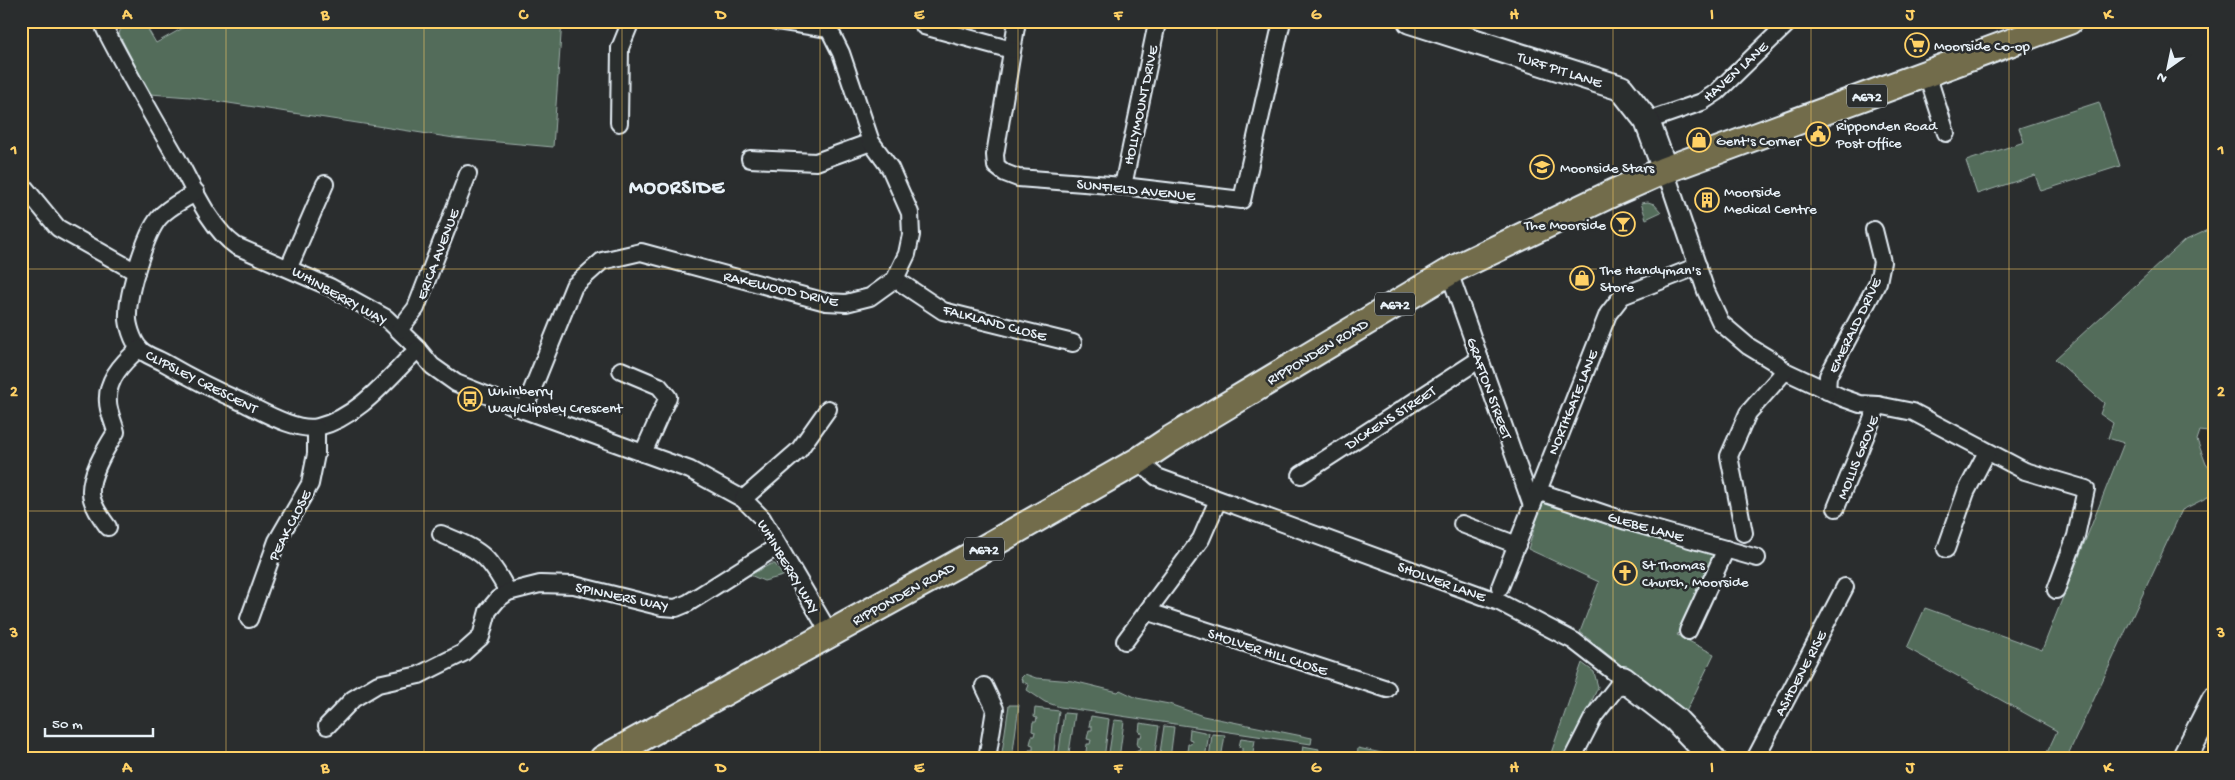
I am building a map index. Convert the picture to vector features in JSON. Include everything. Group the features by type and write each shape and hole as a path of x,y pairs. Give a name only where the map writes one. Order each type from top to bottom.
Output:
{"main road":[{"name":"RIPPONDEN ROAD","path":"603,759 971,556 1138,461 1171,439 1449,272 1665,170 2069,21"}],"street":[{"name":"WHINBERRY WAY","path":"108,21 105,30 196,192 218,230 226,239 236,246 289,267 386,318 418,349 432,366 456,383 524,410 690,470 742,499 762,518 830,634"},
{"path":"619,123 620,48 631,21"},
{"name":"RAKEWOOD DRIVE","path":"524,410 574,286 602,261 641,252 826,302 846,303 870,297 895,279 907,254 911,235 910,213 890,168 871,142 841,53 829,25 777,21"},
{"name":"SUNFIELD AVENUE","path":"1017,21 995,156 996,166 1005,173 1018,178 1122,186 1242,200 1282,21"},
{"name":"TURF PIT LANE","path":"1410,21 1621,88 1647,121 1665,170"},
{"name":"HAVEN LANE","path":"1647,121 1670,115 1702,102 1716,92 1790,21"},
{"name":"HOLLYMOUNT DRIVE","path":"1122,186 1156,24"},
{"path":"924,26 1012,50"},
{"path":"1927,74 1946,133"},
{"path":"750,159 816,162 871,142"},
{"path":"1665,170 1706,291 1721,323 1748,346 1786,371 1827,391 1860,404 1878,405 1913,412 2026,472 2086,490 2076,536 2056,590"},
{"name":"ERICA AVENUE","path":"399,330 416,308 468,174"},
{"path":"21,183 58,228 136,272"},
{"path":"289,267 325,184"},
{"name":"CLIPSLEY CRESCENT","path":"196,192 160,217 153,226 136,272 128,305 128,317 131,331 139,349 206,386 273,417 298,426 316,428"},
{"name":"EMERALD DRIVE","path":"1827,391 1828,376 1832,367 1878,282 1882,262 1874,230"},
{"name":"NORTHGATE LANE","path":"1500,587 1608,314 1622,296 1698,266"},
{"name":"GRAFTON STREET","path":"1449,272 1480,359 1534,497"},
{"name":"FALKLAND CLOSE","path":"895,279 943,311 1073,343"},
{"path":"108,527 98,514 91,498 97,467 116,432 108,402 109,388 126,359 139,349"},
{"path":"316,428 334,421 353,410 418,349"},
{"name":"DICKENS STREET","path":"1301,475 1480,359"},
{"path":"621,370 659,386 668,397 643,453"},
{"path":"1744,532 1729,456 1748,413 1786,371"},
{"name":"MOLLIS GROVE","path":"1836,508 1878,405"},
{"path":"742,499 799,450 828,409"},
{"name":"PEAK CLOSE","path":"249,620 277,541 310,484 316,454 316,428"},
{"path":"1946,549 1966,492 1987,452"},
{"name":"SHOLVER LANE","path":"1138,461 1157,477 1499,602 1574,641 1676,720 1712,759"},
{"name":"GLEBE LANE","path":"1534,497 1757,558"},
{"path":"1125,641 1202,539 1218,500"},
{"path":"1462,524 1517,545"},
{"path":"441,534 475,549 485,556 508,592"},
{"name":"SPINNERS WAY","path":"327,726 353,699 378,684 419,675 462,653 482,637 488,611 498,598 508,592 540,584 574,585 662,607 676,608 721,583 778,546"},
{"path":"1688,631 1726,549"},
{"name":"ASHDENE RISE","path":"1755,759 1845,587"},
{"name":"SHOLVER HILL CLOSE","path":"1148,612 1387,689"},
{"path":"1572,759 1594,716 1623,679"},
{"path":"984,686 995,709 987,759"},
{"path":"2184,759 2214,700"}],"green space":[{"path":"123,21 143,21 156,43 190,24 189,21 562,21 553,147 454,138 190,97 150,94 119,34"},
{"path":"2099,102 2120,166 2041,191 2035,175 1977,194 1966,161 2024,142 2019,128"},
{"path":"1648,202 1654,204 1661,212 1646,219 1641,203"},
{"path":"2214,227 2214,418 2211,417 2208,432 2200,431 2197,440 2206,464 2214,474 2214,487 2208,497 2182,510 2066,759 2044,759 2057,731 1907,648 1925,608 2042,650 2124,443 2108,438 2113,423 2100,414 2104,403 2055,359 2184,241"},
{"path":"1543,499 1718,554 1677,635 1714,654 1684,716 1580,632 1599,582 1528,549"},
{"path":"771,564 775,564 783,576 764,581 750,575"},
{"path":"1582,663 1594,672 1598,687 1566,759 1549,759"},
{"path":"1025,674 1036,678 1073,681 1118,692 1120,690 1137,698 1169,704 1203,716 1312,738 1311,744 1060,707 1045,702 1027,690 1029,685 1022,681 1021,678"},
{"path":"1009,705 1019,705 1012,759 1001,759"},
{"path":"1035,708 1059,711 1053,759 1028,758 1029,750 1033,750 1033,745 1030,744 1035,732 1032,731 1033,722 1036,722 1037,718 1034,717"},
{"path":"1064,713 1075,714 1068,759 1058,759"},
{"path":"1091,716 1109,719 1104,759 1085,759 1088,758 1089,753 1086,752 1087,744 1090,744 1091,740 1087,739 1089,730 1092,730 1092,726 1089,726"},
{"path":"1114,720 1124,721 1119,759 1108,759"},
{"path":"1140,723 1159,726 1154,759 1135,759 1136,751 1139,751 1140,747 1137,746 1138,737 1141,737 1142,733 1139,732"},
{"path":"1164,726 1174,727 1170,759 1159,759"},
{"path":"1190,729 1209,733 1205,759 1186,759 1189,758 1190,753 1187,752 1188,744 1191,744 1192,740 1189,739"},
{"path":"1212,734 1225,735 1221,759 1209,759"},
{"path":"1241,738 1255,740 1252,759 1238,759 1239,752 1242,752 1242,748 1239,747"},
{"path":"1303,746 1319,749 1317,758 1301,759"},
{"path":"1358,748 1410,759 1357,759"}],"place":[{"name":"Moorside Co-op","path":"1917,45"},
{"name":"Ripponden Road Post Office","path":"1818,134"},
{"name":"Gent's Corner","path":"1699,140"},
{"name":"Moonside Stars","path":"1542,167"},
{"name":"Moorside Medical Centre","path":"1707,200"},
{"name":"The Moorside","path":"1623,224"},
{"name":"The Handyman's Store","path":"1582,278"},
{"name":"Whinberry Way/Clipsley Crescent","path":"470,399"},
{"name":"St Thomas Church, Moorside","path":"1625,573"}],"district":[{"name":"MOORSIDE","path":"677,186"}]}
